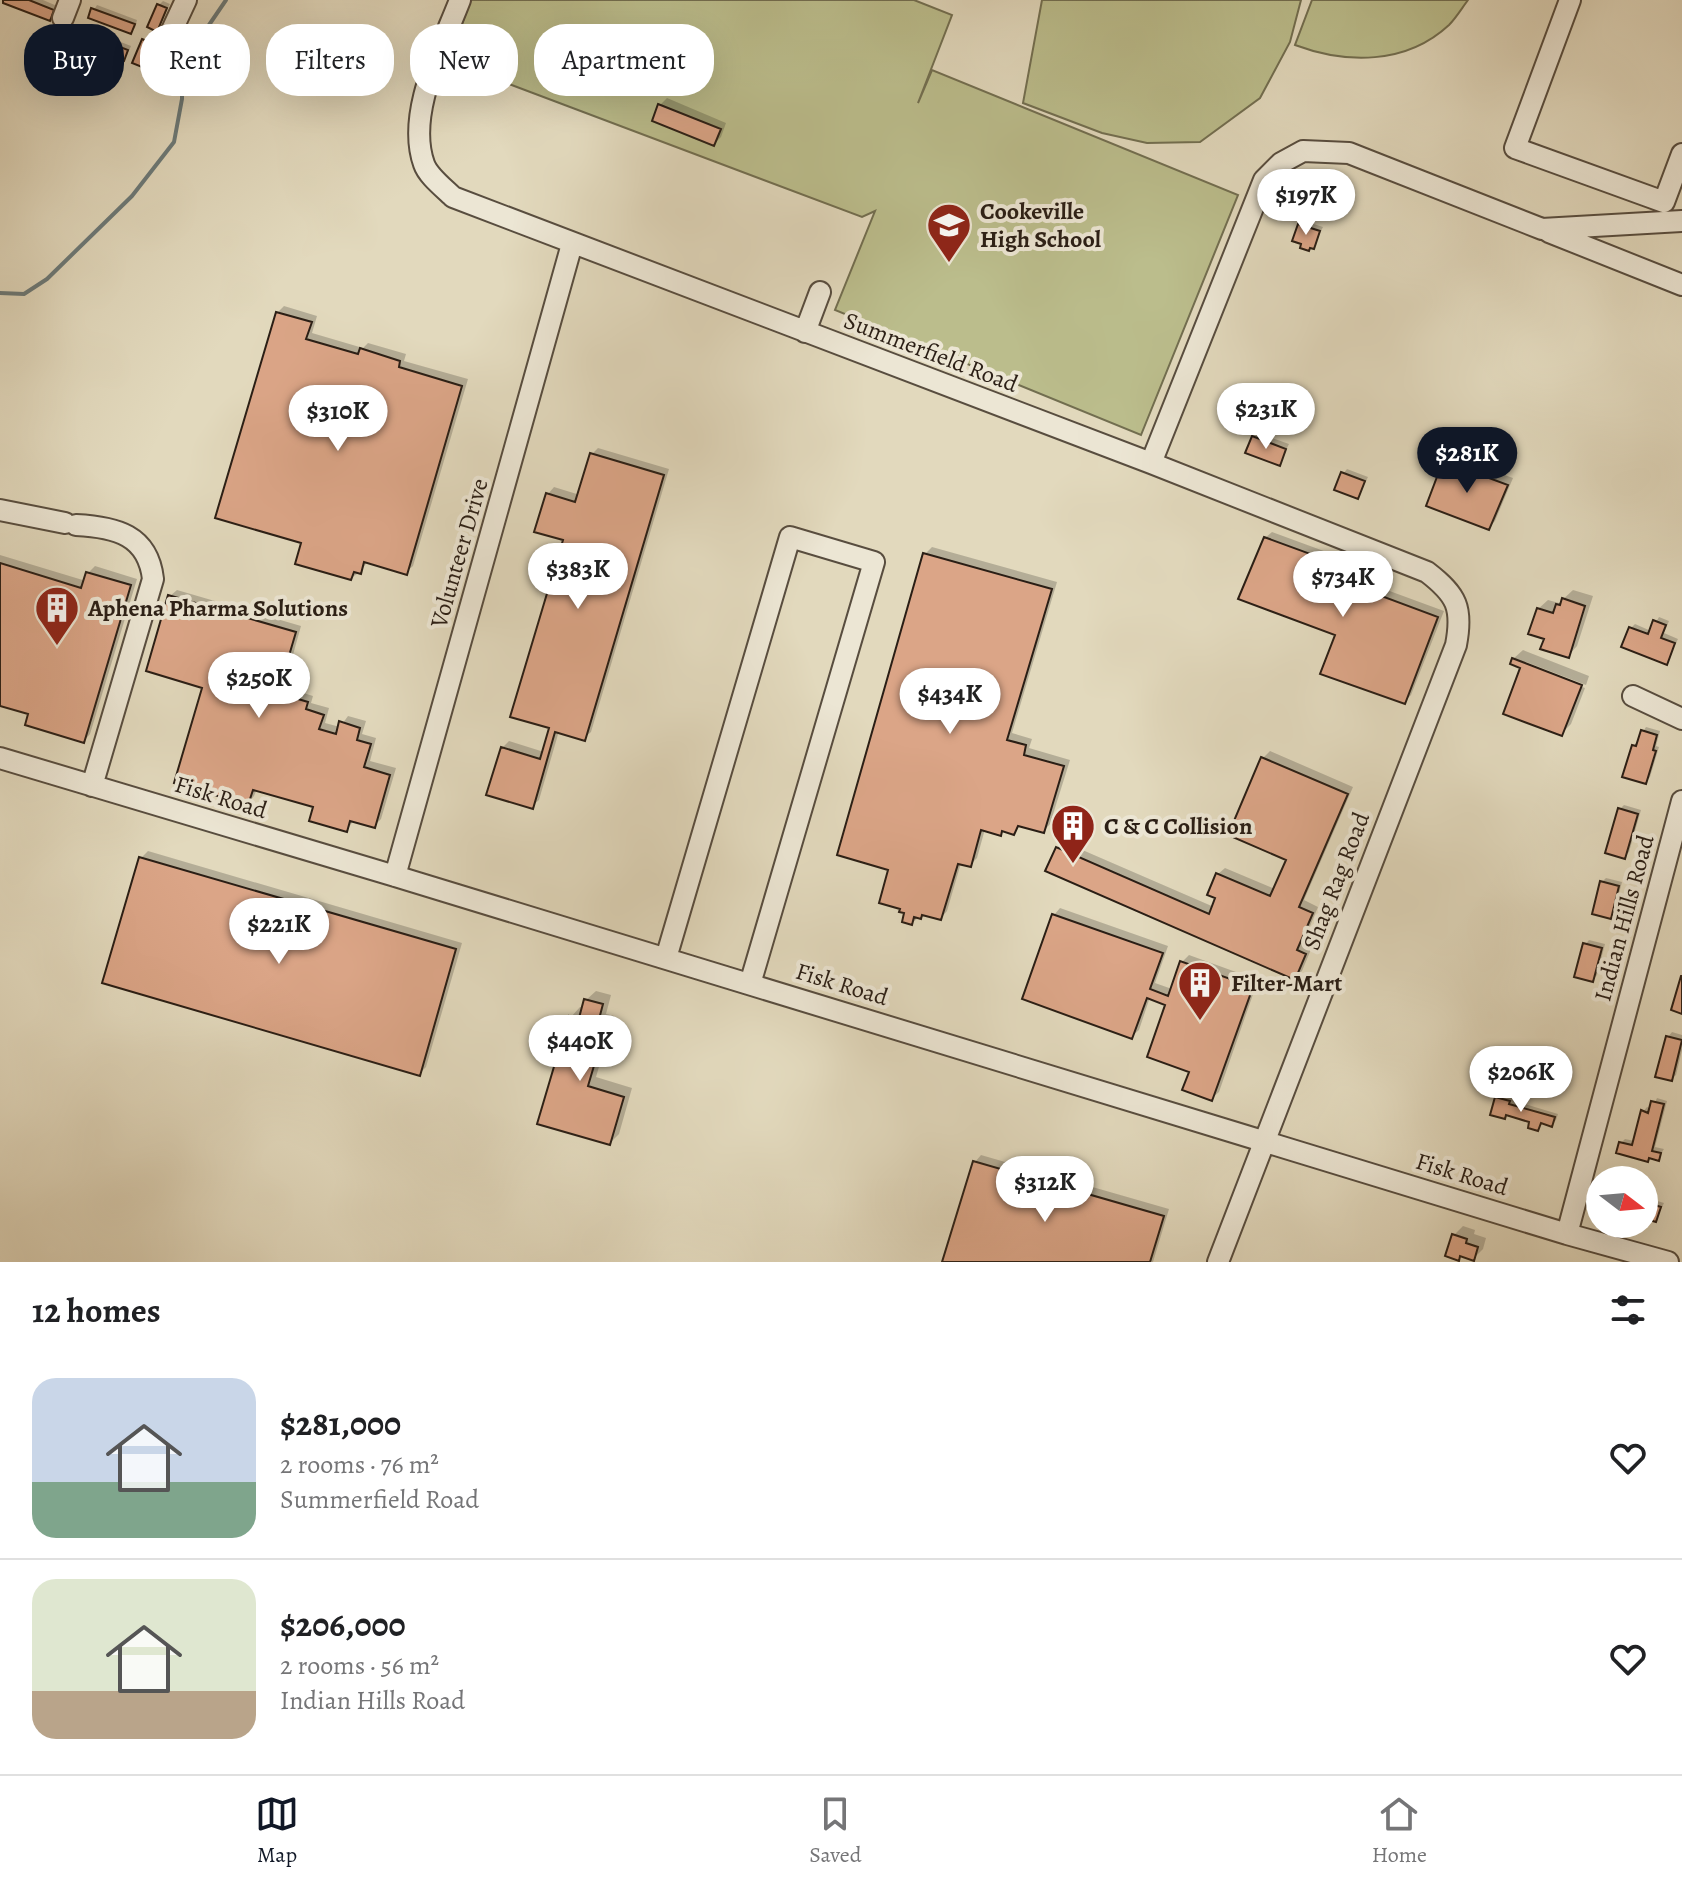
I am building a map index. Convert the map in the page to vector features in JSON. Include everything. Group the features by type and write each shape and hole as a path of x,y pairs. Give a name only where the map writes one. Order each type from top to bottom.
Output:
{"street":[{"path":"175,24 186,0"},
{"name":"Summerfield Road","path":"460,0 421,103 419,140 425,167 453,197 1151,463 1427,572"},
{"path":"1570,0 1515,148 1664,202 1682,154"},
{"path":"1151,463 1264,180 1281,163 1303,151 1349,153 1682,285"},
{"path":"1542,229 1682,221"},
{"name":"Volunteer Drive","path":"395,876 572,244"},
{"path":"805,332 820,292"},
{"path":"0,510 70,524 109,527 142,544 151,563 153,579 92,786"},
{"path":"666,958 790,537 874,562 750,984"},
{"name":"Shag Rag Road","path":"1218,1262 1456,645 1460,622 1457,604 1445,586 1427,572"},
{"path":"1633,696 1682,719"},
{"name":"Fisk Road","path":"0,758 1263,1139 1567,1234 1668,1262"},
{"name":"Indian Hills Road","path":"1567,1234 1682,801"}],"green space":[{"path":"471,0 914,0 952,15 918,103 932,70 1238,195 1141,435 835,310 875,211 862,217 541,96 714,96 714,24 534,24 534,93 518,87 518,24 462,24"},
{"path":"1042,0 1301,0 1290,42 1260,98 1200,142 1147,143 1102,133 1023,103"},
{"path":"1312,0 1468,0 1449,25 1414,48 1395,54 1355,58 1295,45"}],"building":[{"path":"3,0 29,0 54,10 50,21 3,3"},
{"path":"157,4 167,8 160,24 148,24"},
{"path":"91,8 135,24 131,34 124,31 124,24 104,24 88,18"},
{"path":"140,44 140,66 132,63"},
{"path":"658,104 721,129 714,146 652,121"},
{"path":"1298,224 1320,231 1314,249 1300,248 1301,244 1292,241"},
{"path":"276,312 312,322 306,339 358,354 360,348 400,361 399,367 462,386 407,575 364,562 361,574 354,572 351,580 295,564 301,543 215,518"},
{"path":"1252,436 1286,449 1280,466 1245,453"},
{"path":"590,453 664,475 585,741 555,732 533,809 486,795 501,747 540,759 549,728 510,717 563,540 534,532 546,493 575,502"},
{"path":"1443,461 1508,485 1489,530 1426,506"},
{"path":"1341,472 1365,481 1358,499 1334,490"},
{"path":"1264,537 1346,567 1341,581 1438,617 1405,704 1320,674 1335,635 1238,599"},
{"path":"923,553 1052,589 1007,740 1026,745 1024,755 1064,766 1044,833 1018,826 1014,835 1002,831 1001,836 981,830 971,867 958,864 941,920 922,915 921,919 914,917 912,925 902,922 904,913 899,912 900,909 879,903 888,870 837,855"},
{"name":"Aphena Pharma Solutions","path":"0,563 81,588 86,572 131,585 84,743 25,725 28,714 0,706"},
{"path":"168,595 296,632 278,693 308,702 306,709 324,715 319,729 336,734 339,721 360,728 357,740 371,744 364,767 390,775 375,828 350,821 347,832 309,821 313,807 253,790 248,805 174,783 202,688 146,671"},
{"path":"1562,598 1585,606 1569,658 1540,649 1544,639 1528,634 1537,608 1553,613"},
{"path":"1653,620 1666,625 1661,638 1675,643 1667,665 1621,647 1629,627 1648,634"},
{"path":"1512,658 1582,685 1562,736 1503,714 1520,668 1510,664"},
{"path":"1641,730 1657,735 1653,750 1656,751 1646,784 1622,777 1632,745 1636,746"},
{"name":"C & C Collision","path":"1261,757 1348,794 1299,907 1313,913 1297,950 1306,954 1295,980 1045,871 1056,847 1209,914 1215,898 1207,895 1216,873 1270,896 1286,860 1228,835"},
{"path":"1618,808 1638,814 1625,859 1605,853"},
{"path":"139,857 456,949 420,1076 102,983"},
{"path":"1600,881 1619,886 1611,919 1592,914"},
{"name":"Filter-Mart","path":"1052,914 1163,953 1150,989 1168,996 1180,961 1253,987 1212,1101 1182,1090 1189,1072 1147,1057 1165,1005 1147,998 1132,1039 1022,999"},
{"path":"1583,943 1602,948 1593,982 1574,977"},
{"path":"1682,976 1682,1014 1671,1010"},
{"path":"584,999 603,1004 598,1023 606,1025 588,1086 624,1097 610,1145 537,1124 569,1016 579,1018"},
{"path":"1666,1036 1682,1040 1672,1081 1655,1077"},
{"path":"1495,1097 1555,1117 1552,1127 1541,1123 1538,1131 1528,1128 1529,1122 1506,1115 1505,1119 1490,1115"},
{"path":"1651,1101 1664,1104 1652,1151 1661,1153 1659,1161 1649,1158 1648,1162 1616,1153 1619,1142 1632,1145 1641,1110 1648,1113"},
{"path":"973,1161 1164,1216 1150,1262 942,1262"},
{"path":"1452,1234 1478,1247 1474,1261 1460,1256 1459,1261 1445,1256"}],"waterway":[{"path":"0,293 24,294 47,279 132,196 174,142 182,99 182,73 196,44 226,0"}],"place":[{"name":"Cookeville High School","path":"949,264"},
{"name":"Aphena Pharma Solutions","path":"57,647"},
{"name":"C & C Collision","path":"1073,865"},
{"name":"Filter-Mart","path":"1200,1022"}]}
